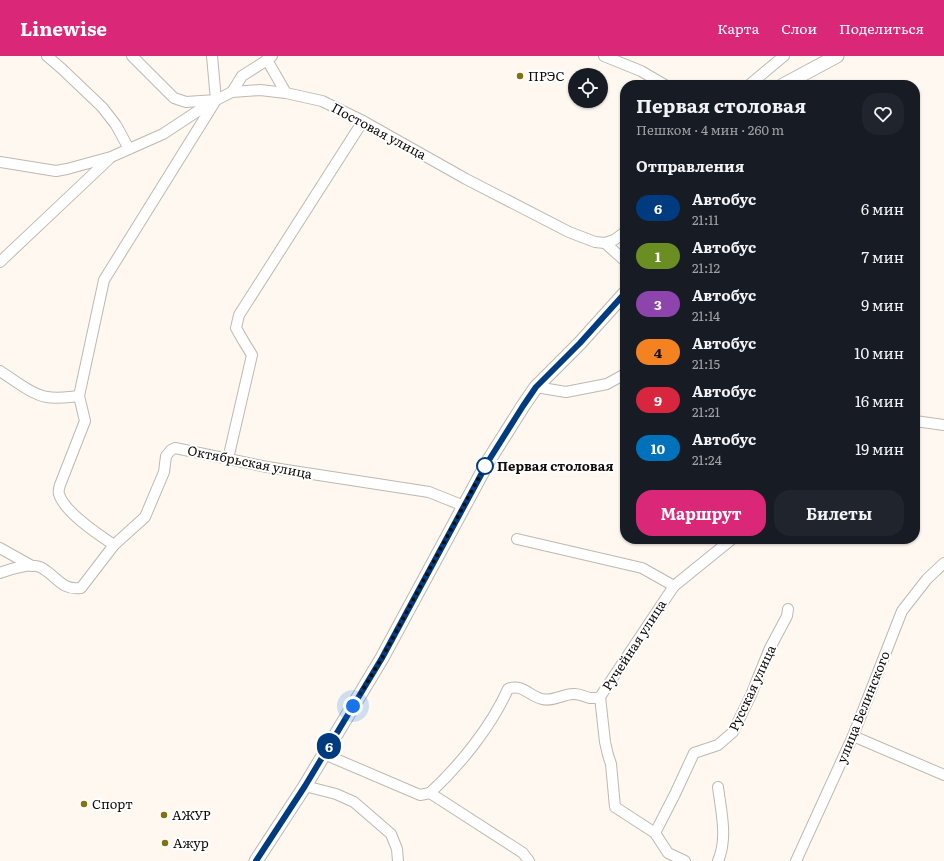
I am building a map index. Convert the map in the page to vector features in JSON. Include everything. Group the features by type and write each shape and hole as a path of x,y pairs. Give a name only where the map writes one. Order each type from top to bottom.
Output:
{"main road":[{"path":"792,80 837,56"},
{"path":"256,861 305,786 382,658 489,460 536,387 580,343 620,299"}],"street":[{"path":"46,56 61,68 102,107 116,125 129,149"},
{"name":"Постовая улица","path":"132,56 174,98 186,102 216,100 232,92 260,90 286,93 322,101 363,121 466,179 569,232 594,242 605,243"},
{"path":"114,544 96,534 70,511 61,500 59,492 60,485 85,421 79,396 104,280 216,100 212,56"},
{"path":"604,56 641,71 656,80"},
{"path":"755,80 784,56"},
{"path":"232,92 242,76 270,58 286,93"},
{"path":"0,162 56,171 111,157 163,134 216,100"},
{"path":"228,459 252,355 236,328 239,315 363,121"},
{"path":"0,262 111,157"},
{"path":"620,236 614,240 605,243 620,256"},
{"path":"0,371 37,394 45,397 55,398 79,396"},
{"path":"536,387 566,392 607,384 620,377"},
{"path":"920,422 944,425"},
{"name":"Октябрьская улица","path":"32,566 40,566 66,587 73,589 81,588 114,544 146,516 164,472 166,456 170,450 175,448 267,467 429,492 464,506"},
{"path":"517,539 642,568 674,586"},
{"name":"Ручейная улица","path":"430,793 457,765 473,745 488,724 508,689 519,687 538,698 547,700 574,694 587,699 600,697 674,586 726,544"},
{"path":"0,548 32,566"},
{"name":"улица Белинского","path":"796,861 853,736 902,611 927,579 944,563"},
{"path":"0,573 10,569 32,566"},
{"name":"Русская улица","path":"655,833 694,753 718,745 733,732 770,648 787,616 788,609"},
{"path":"600,697 605,742 611,764 615,807 655,833 668,853 685,861"},
{"path":"853,736 944,775"},
{"path":"324,754 420,794 430,793 523,853 529,861"},
{"path":"305,786 336,794 354,802 391,834 397,849 398,861"},
{"path":"718,787 723,834 718,861"}],"bus line":[{"name":"6","path":"256,861 305,786 382,658 489,460 523,406 536,387 580,343 620,299"}],"place":[{"name":"ПРЭС","path":"520,76"},
{"name":"Первая столовая","path":"485,466"},
{"name":"Спорт","path":"84,804"},
{"name":"АЖУР","path":"164,815"},
{"name":"Ажур","path":"165,843"}],"route":[{"path":"353,706 382,658 485,466"}]}
